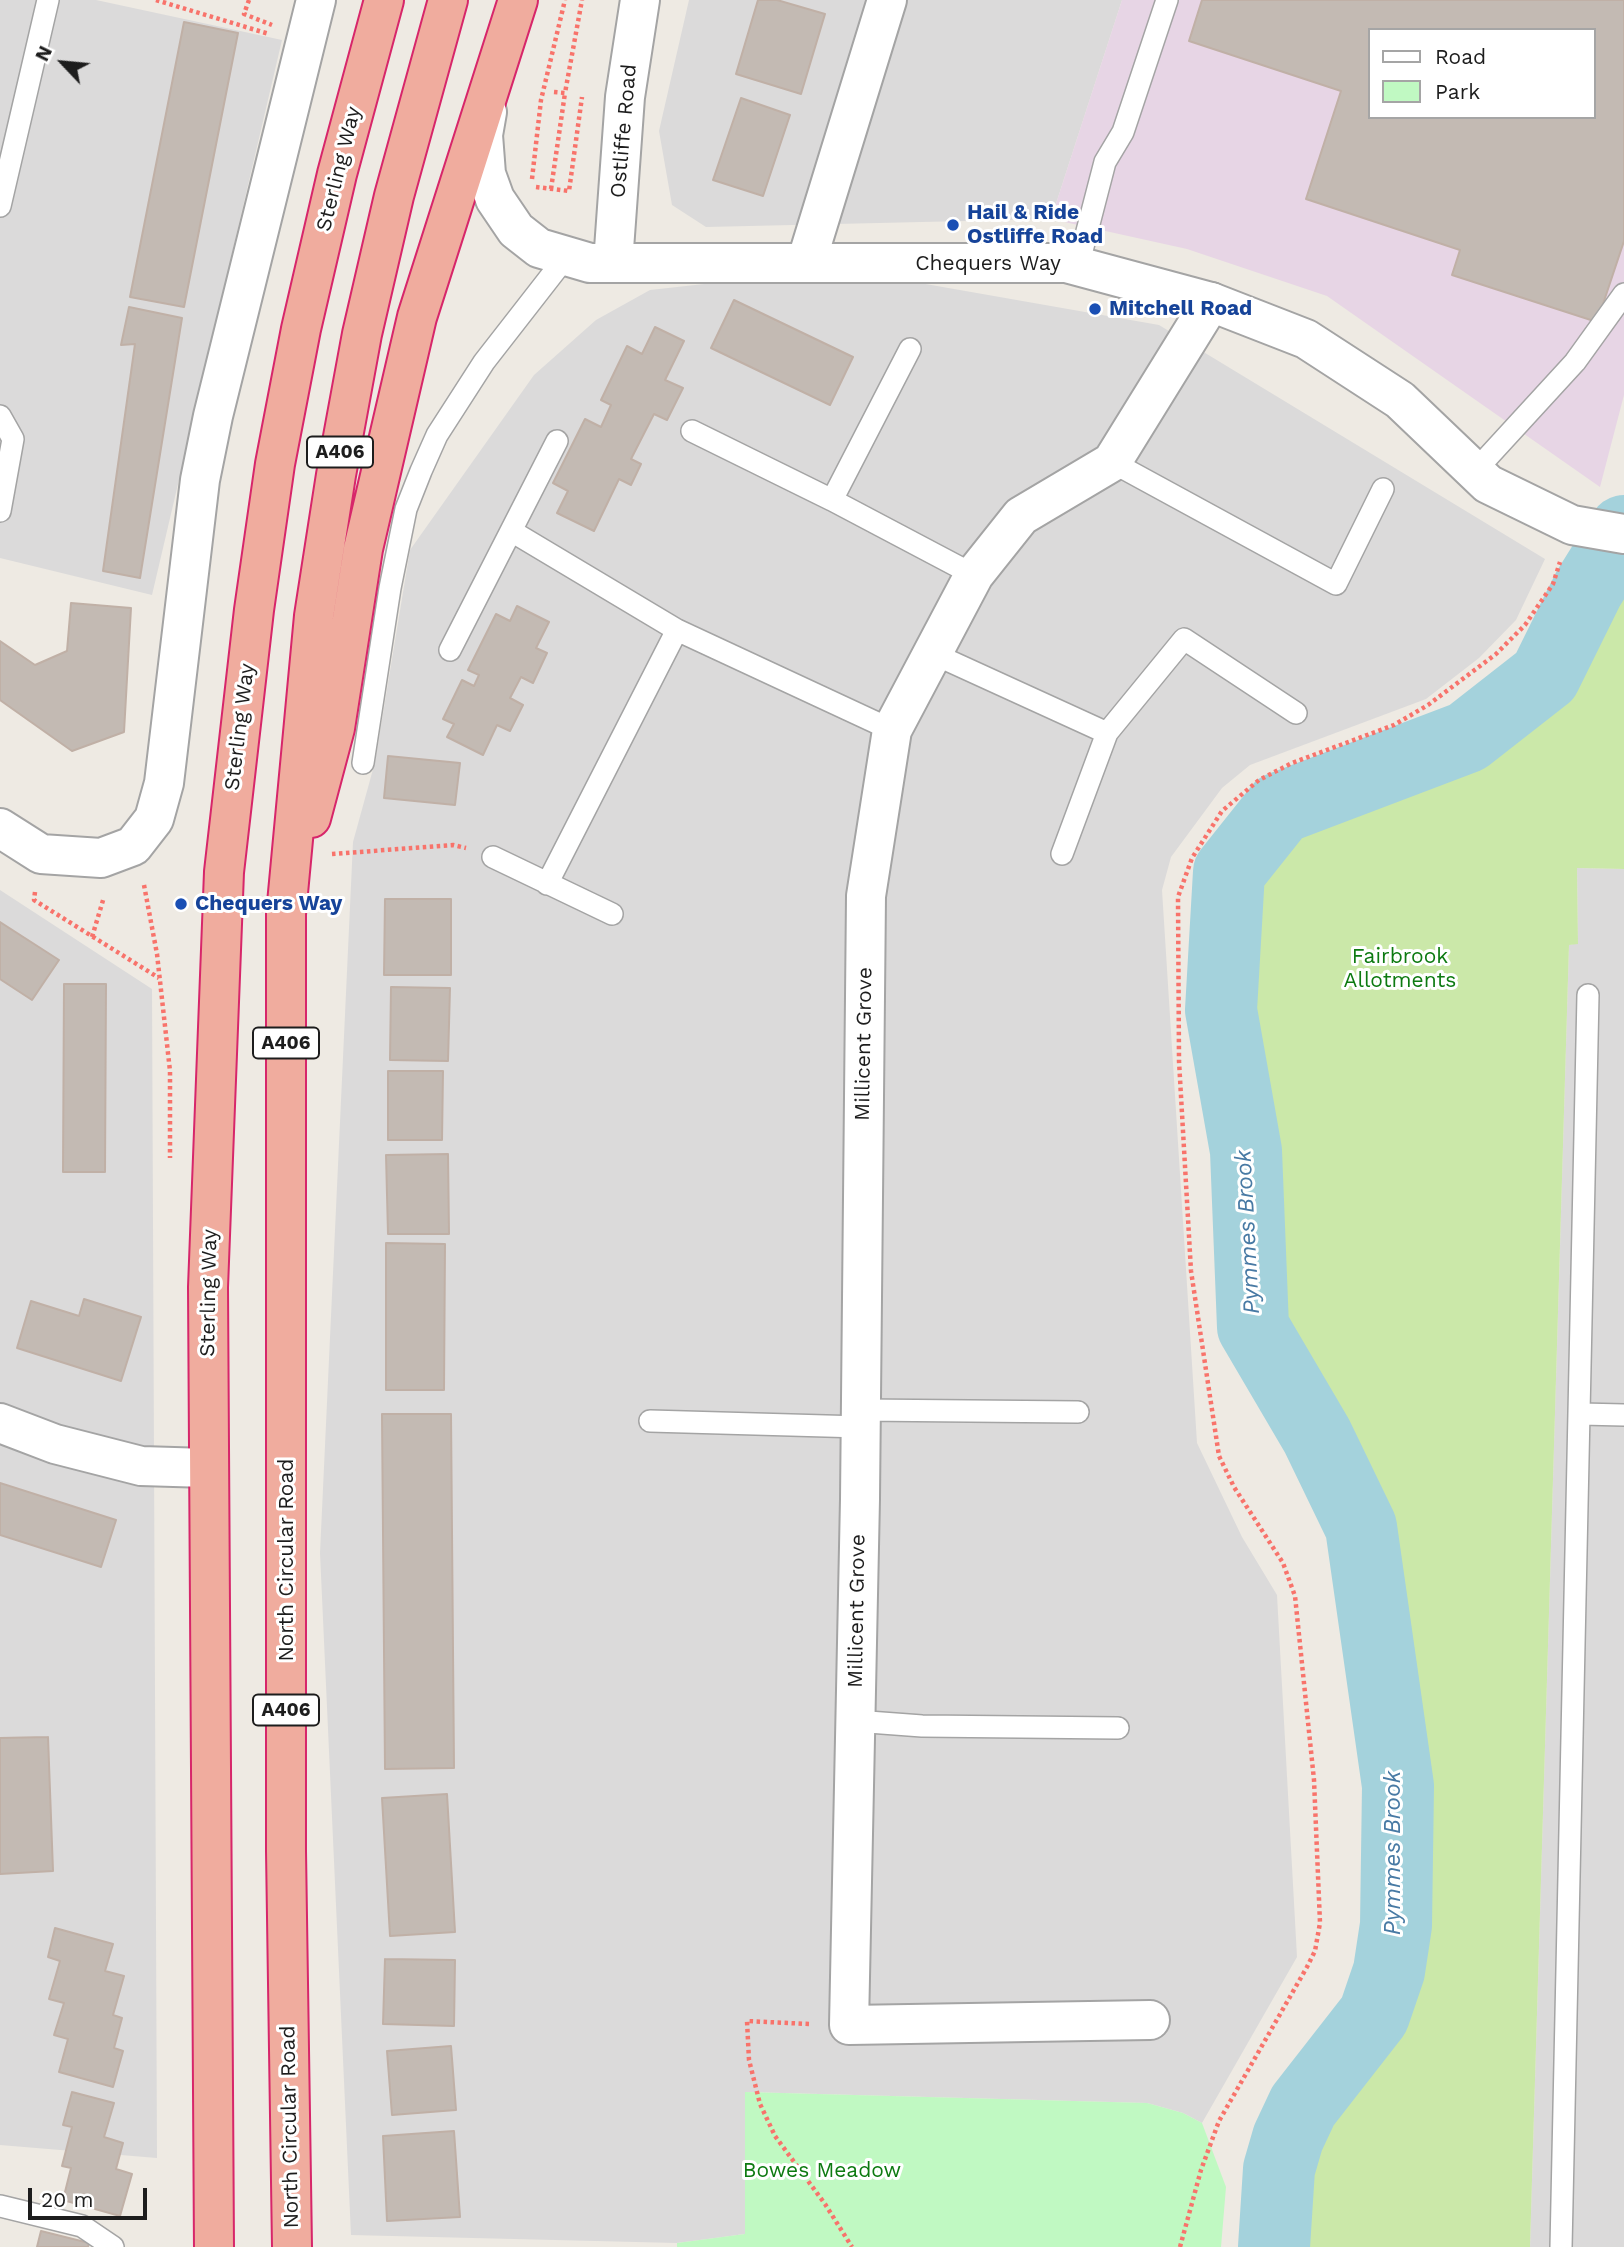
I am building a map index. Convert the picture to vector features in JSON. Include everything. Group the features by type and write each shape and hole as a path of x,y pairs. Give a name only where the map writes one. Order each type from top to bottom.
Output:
{"highway":[{"name":"Sterling Way","path":"207,1468 208,1287 224,872 254,610 275,464 301,329 337,174 384,0"},
{"name":"A406","path":"286,914 313,629 336,475 362,334 394,195 448,0"},
{"name":"A406","path":"286,914 335,728 363,549 417,317 518,0"},
{"name":"North Circular Road","path":"286,914 286,1851 292,2247"},
{"name":"A406","path":"207,1468 214,2247"}],"street":[{"path":"0,828 41,854 101,858 133,846 155,819 164,783 201,480 213,416 316,0"},
{"name":"Ostliffe Road","path":"613,263 625,97 640,0"},
{"path":"806,263 887,0"},
{"name":"Chequers Way","path":"492,79 483,135 486,174 495,199 516,230 539,248 565,258 613,263 1066,263 1078,266 1211,302 1306,339 1400,400 1488,484 1572,525 1624,534"},
{"path":"892,730 974,575 1021,516 1112,462 1211,302"},
{"name":"Millicent Grove","path":"849,2025 861,1418 866,896 892,730"},
{"path":"0,1423 55,1444 141,1466 207,1468"},
{"path":"849,2025 1150,2020"}],"lane":[{"path":"0,206 48,0"},
{"path":"1078,266 1105,162 1123,132 1167,0"},
{"path":"363,763 390,588 406,509 421,471 437,435 484,362 565,258"},
{"path":"1475,471 1575,362 1624,294"},
{"path":"832,500 910,349"},
{"path":"0,416 13,439 0,512"},
{"path":"692,431 832,500 974,575"},
{"path":"450,650 513,532 557,441"},
{"path":"1112,462 1336,584 1383,489"},
{"path":"513,532 677,630 892,730"},
{"path":"547,884 677,630"},
{"path":"1062,854 1107,733 1184,639 1296,713"},
{"path":"934,654 1107,733"},
{"path":"493,857 612,914"},
{"path":"1561,2247 1588,995"},
{"path":"650,1421 1078,1412"},
{"path":"1581,1414 1624,1415"},
{"path":"855,1721 922,1726 1118,1728"},
{"path":"0,2206 82,2226 113,2247"}],"path":[{"path":"156,0 274,35"},
{"path":"249,0 244,14 274,25"},
{"path":"565,0 541,100 531,187 569,191 571,172"},
{"path":"551,189 582,0"},
{"path":"554,92 565,93"},
{"path":"1180,2247 1201,2170 1219,2121 1307,1967 1315,1951 1320,1923 1314,1780 1295,1596 1283,1563 1234,1487 1219,1456 1191,1271 1179,1061 1178,897 1192,858 1222,811 1259,780 1343,742 1394,725 1428,705 1496,654 1525,625 1553,584 1572,525"},
{"path":"300,859 346,852 453,845 493,857"},
{"path":"133,846 142,870 170,1071 170,1166"},
{"path":"41,854 34,900 159,978"},
{"path":"849,2025 747,2021 749,2060 760,2104 770,2126 852,2247"}],"shaded area":[{"path":"0,0 96,0 282,40 152,595 0,558"},
{"path":"689,0 1122,0 1051,219 706,227 672,205 659,131"},
{"path":"1122,0 1624,0 1624,395 1600,487 1327,296 1187,249 1051,219"},
{"path":"806,263 1159,325 1545,559 1516,620 1479,658 1426,699 1250,765 1222,788 1171,857 1162,890 1197,1443 1242,1537 1277,1595 1297,1957 1202,2123 1183,2113 1147,2103 746,2092 745,2234 677,2243 351,2235 320,1553 353,842 375,762 410,550 534,375 596,320 650,290 722,282"},
{"path":"1577,868 1624,869 1624,2247 1530,2247 1569,945 1578,943"},
{"path":"0,890 152,989 157,2158 0,2145"}],"green space":[{"name":"Fairbrook Allotments","path":"1624,577 1624,869 1577,868 1578,944 1569,945 1530,2247 1292,2247 1302,2143 1314,2122 1389,2022 1407,1977 1412,1925 1415,1799 1373,1509 1271,1331 1228,937 1239,889 1260,851 1287,826 1326,810 1392,796 1440,773 1495,734 1559,674"},
{"name":"Bowes Meadow","path":"745,2092 1147,2103 1183,2113 1202,2123 1226,2187 1221,2247 677,2247 677,2243 745,2234"}],"building":[{"path":"758,0 777,0 825,14 801,94 736,74"},
{"path":"1202,0 1624,0 1624,241 1597,322 1452,275 1460,250 1306,199 1341,91 1189,41"},
{"path":"184,22 238,33 184,307 130,297"},
{"path":"741,98 790,115 763,196 713,180"},
{"path":"734,300 853,357 830,405 711,348"},
{"path":"129,307 182,318 140,578 103,571 135,344 121,345"},
{"path":"655,327 684,341 665,380 683,388 667,420 654,414 631,459 641,464 631,485 619,479 594,531 557,513 568,491 553,483 585,419 601,427 611,405 601,400 627,346 642,354"},
{"path":"71,603 131,608 124,732 72,751 0,700 0,641 35,665 67,651"},
{"path":"517,606 549,622 536,648 547,653 533,683 521,677 510,698 523,705 510,731 497,725 483,755 447,737 454,724 443,719 462,680 474,686 479,675 468,670 496,614 510,621"},
{"path":"388,756 460,763 455,805 384,798"},
{"path":"385,899 451,899 451,975 384,975"},
{"path":"0,922 59,960 32,1000 0,979"},
{"path":"64,984 106,984 105,1172 63,1172"},
{"path":"391,987 450,988 448,1061 390,1060"},
{"path":"388,1071 443,1071 442,1140 388,1140"},
{"path":"448,1154 449,1234 388,1234 386,1155"},
{"path":"386,1243 445,1244 444,1390 386,1390"},
{"path":"84,1299 141,1317 121,1381 17,1348 31,1301 79,1316"},
{"path":"382,1414 451,1414 454,1768 385,1769"},
{"path":"0,1483 116,1520 101,1567 0,1535"},
{"path":"48,1737 53,1871 0,1874 0,1738"},
{"path":"447,1794 455,1932 390,1936 382,1798"},
{"path":"55,1928 113,1944 105,1971 124,1976 113,2015 122,2018 114,2048 123,2051 113,2087 59,2072 68,2039 54,2035 64,2003 49,1999 60,1961 48,1957"},
{"path":"385,1959 455,1960 454,2026 383,2024"},
{"path":"451,2046 456,2110 392,2115 387,2051"},
{"path":"72,2092 114,2103 104,2137 123,2143 116,2169 132,2174 120,2216 63,2200 71,2168 62,2166 72,2127 63,2125"},
{"path":"454,2131 460,2217 387,2221 383,2136"},
{"path":"41,2231 89,2243 88,2247 37,2247"}],"waterway":[{"name":"Pymmes Brook","path":"1274,2247 1279,2169 1288,2138 1303,2106 1374,2015 1389,1971 1396,1925 1398,1786 1361,1527 1317,1436 1253,1327 1246,1151 1221,1010 1229,872 1280,808 1467,737 1545,676 1588,589 1624,531"}],"place":[{"name":"Hail & Ride Ostliffe Road","path":"953,225"},
{"name":"Mitchell Road","path":"1095,309"},
{"name":"Chequers Way","path":"181,904"}]}
